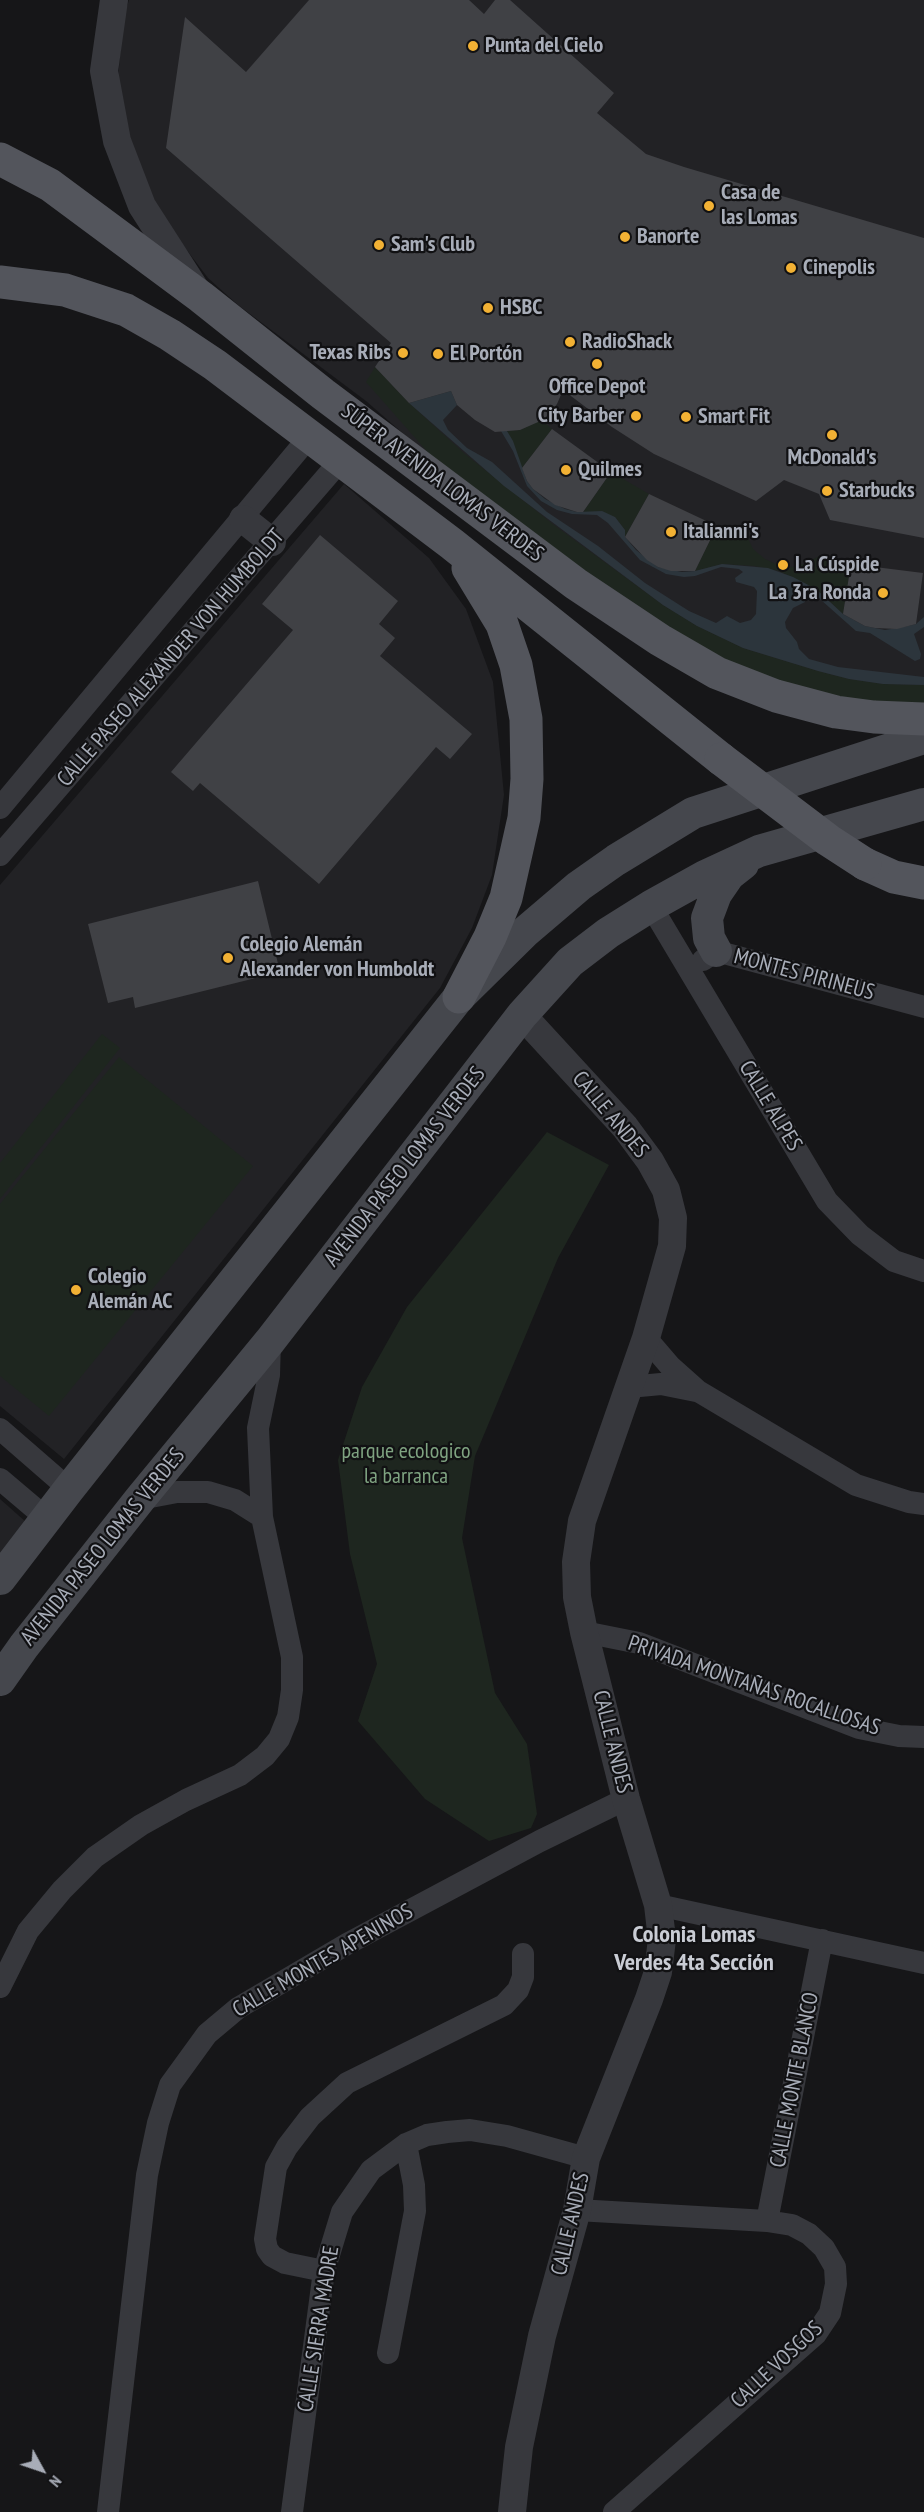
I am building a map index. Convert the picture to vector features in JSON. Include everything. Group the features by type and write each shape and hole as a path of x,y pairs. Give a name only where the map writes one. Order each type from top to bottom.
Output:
{"main road":[{"name":"SÚPER AVENIDA LOMAS VERDES","path":"0,159 50,184 201,297 322,394 576,584 660,640 717,673 776,696 836,712 874,717 924,718"},
{"name":"SÚPER AVENIDA LOMAS VERDES","path":"0,282 65,290 126,310 170,334 310,436 452,544 721,759 828,840 865,864 894,877 924,883"},
{"path":"452,544 483,589 502,624 516,665 526,719 527,778 524,818 506,898 490,937 459,997"},
{"path":"0,1579 459,997 525,932 579,886 616,860 693,813 924,738"},
{"name":"AVENIDA PASEO LOMAS VERDES","path":"0,1680 140,1499 270,1341 522,1015 570,962 608,933 651,906 705,876 759,851 924,804"},
{"path":"716,951 709,938 707,918 716,894 729,875 759,851"}],"street":[{"path":"114,0 104,71 117,141 142,206 201,297"},
{"name":"CALLE PASEO ALEXANDER VON HUMBOLDT","path":"0,808 310,436"},
{"name":"CALLE PASEO ALEXANDER VON HUMBOLDT","path":"0,855 341,460"},
{"path":"243,519 272,542"},
{"name":"CALLE ALPES","path":"651,906 826,1201 860,1235 894,1261 924,1271"},
{"name":"MONTES PIRINEUS","path":"689,969 716,951 924,1006"},
{"name":"CALLE ANDES","path":"512,2512 519,2447 540,2347 577,2210 586,2158 658,1971 662,1939 658,1905 626,1799 584,1632 577,1597 576,1562 582,1521 646,1338 672,1246 673,1218 666,1191 650,1161 626,1127 522,1015"},
{"path":"646,1338 670,1366 698,1391 856,1485 909,1502 924,1504"},
{"path":"0,1987 28,1931 62,1890 95,1857 141,1825 186,1800 240,1775 265,1756 279,1738 288,1717 292,1690 292,1657 262,1517 258,1428 268,1376 270,1341"},
{"path":"629,1387 662,1384 698,1391"},
{"path":"0,1429 69,1489"},
{"path":"0,1479 46,1518"},
{"path":"140,1499 177,1492 208,1492 235,1500 262,1517"},
{"name":"PRIVADA MONTAÑAS ROCALLOSAS","path":"584,1632 639,1643 859,1728 899,1736 924,1737"},
{"name":"CALLE MONTES APENINOS","path":"108,2512 147,2175 158,2124 171,2085 207,2034 238,2008 347,1944 540,1841 626,1799"},
{"path":"658,1905 924,1963"},
{"name":"CALLE MONTE BLANCO","path":"767,2221 822,1940"},
{"path":"324,2271 285,2263 272,2256 267,2249 266,2239 276,2167 287,2147 310,2117 347,2083 504,2005 518,1990 523,1977 523,1954"},
{"name":"CALLE SIERRA MADRE","path":"292,2512 324,2271 342,2212 371,2170 406,2144 426,2135 470,2130 507,2136 586,2158"},
{"path":"388,2353 415,2211 414,2184 406,2144"},
{"name":"CALLE VOSGOS","path":"577,2210 767,2221 792,2225 810,2234 824,2248 835,2267 836,2284 830,2313 816,2334 614,2512"}],"shaded area":[{"path":"129,0 924,0 924,711 774,682 439,465 366,401 238,305 208,278 154,207 130,143 118,80 123,19"},
{"path":"451,391 457,405 443,420 448,430 467,448 492,462 547,512 598,546 645,583 689,611 716,623 727,616 740,623 751,620 756,614 757,591 754,587 736,582 735,578 743,572 739,569 721,567 695,576 684,577 666,574 640,560 608,523 597,515 572,514 557,510 541,501 527,486 513,451 501,431 507,431 513,441 527,481 533,489 545,499 565,509 577,512 602,511 615,517 625,530 625,537 636,550 658,567 682,572 722,564 768,568 816,589 843,614 865,626 885,630 916,624 924,617 924,627 914,634 921,654 920,659 915,661 870,633 856,631 812,592 808,593 805,602 793,608 785,622 786,628 797,642 799,649 809,659 838,667 924,677 924,685 883,684 818,671 743,648 697,626 663,605 504,486 409,403"},
{"name":"Colegio Alemán Alexander von Humboldt","path":"344,484 429,558 466,609 493,682 504,795 492,875 472,928 440,988 64,1459 0,1406 0,885"},
{"path":"0,1499 26,1522 0,1556"}],"green space":[{"path":"375,367 409,403 465,454 554,525 663,605 697,626 743,648 818,671 883,684 924,685 924,711 852,701 774,682 666,633 439,465 366,382"},
{"path":"541,420 552,429 522,468 507,431 520,430"},
{"path":"611,472 649,494 625,537 625,530 615,517 583,512"},
{"path":"717,526 745,532 753,549 765,559 778,565 792,567 819,556 851,564 843,614 816,589 779,571 755,566 722,564 695,571"},
{"path":"102,1034 120,1048 0,1199 0,1163"},
{"name":"Colegio Alemán AC","path":"119,1057 253,1166 49,1416 0,1376 0,1204"},
{"name":"parque ecologico la barranca","path":"547,1132 609,1165 558,1258 475,1456 462,1538 495,1693 527,1744 537,1814 531,1828 489,1841 425,1799 358,1721 377,1664 350,1554 338,1460 362,1387 407,1307"}],"building":[{"path":"309,0 469,0 484,14 495,0 510,0 614,93 597,113 646,154 924,238 924,538 830,520 819,494 784,480 756,501 654,454 612,427 563,390 557,404 545,419 520,430 495,432 475,420 457,405 451,391 409,403 375,367 391,343 166,148 185,17 246,72"},
{"name":"Quilmes","path":"552,429 611,472 583,512 555,505 533,489 522,468"},
{"name":"Italianni's","path":"649,494 717,526 695,571 671,571 658,567 647,560 625,537"},
{"path":"320,535 398,601 379,624 395,638 380,656 472,734 450,759 436,747 319,884 200,783 193,791 171,772 293,630 262,604"},
{"name":"La 3ra Ronda","path":"851,564 923,573 916,624 897,629 875,628 865,626 843,614"},
{"path":"258,881 280,972 135,1008 133,997 108,1003 88,924"}],"place":[{"name":"Punta del Cielo","path":"473,46"},
{"name":"Casa de las Lomas","path":"709,206"},
{"name":"Banorte","path":"625,237"},
{"name":"Sam's Club","path":"379,245"},
{"name":"Cinepolis","path":"791,268"},
{"name":"HSBC","path":"488,308"},
{"name":"RadioShack","path":"570,342"},
{"name":"Texas Ribs","path":"403,353"},
{"name":"El Portón","path":"438,354"},
{"name":"Office Depot","path":"597,364"},
{"name":"City Barber","path":"636,416"},
{"name":"Smart Fit","path":"686,417"},
{"name":"McDonald's","path":"832,435"},
{"name":"Quilmes","path":"566,470"},
{"name":"Starbucks","path":"827,491"},
{"name":"Italianni's","path":"671,532"},
{"name":"La Cúspide","path":"783,565"},
{"name":"La 3ra Ronda","path":"883,593"},
{"name":"Colegio Alemán Alexander von Humboldt","path":"228,958"},
{"name":"Colegio Alemán AC","path":"76,1290"}],"district":[{"name":"Colonia Lomas Verdes 4ta Sección","path":"694,1949"}]}
